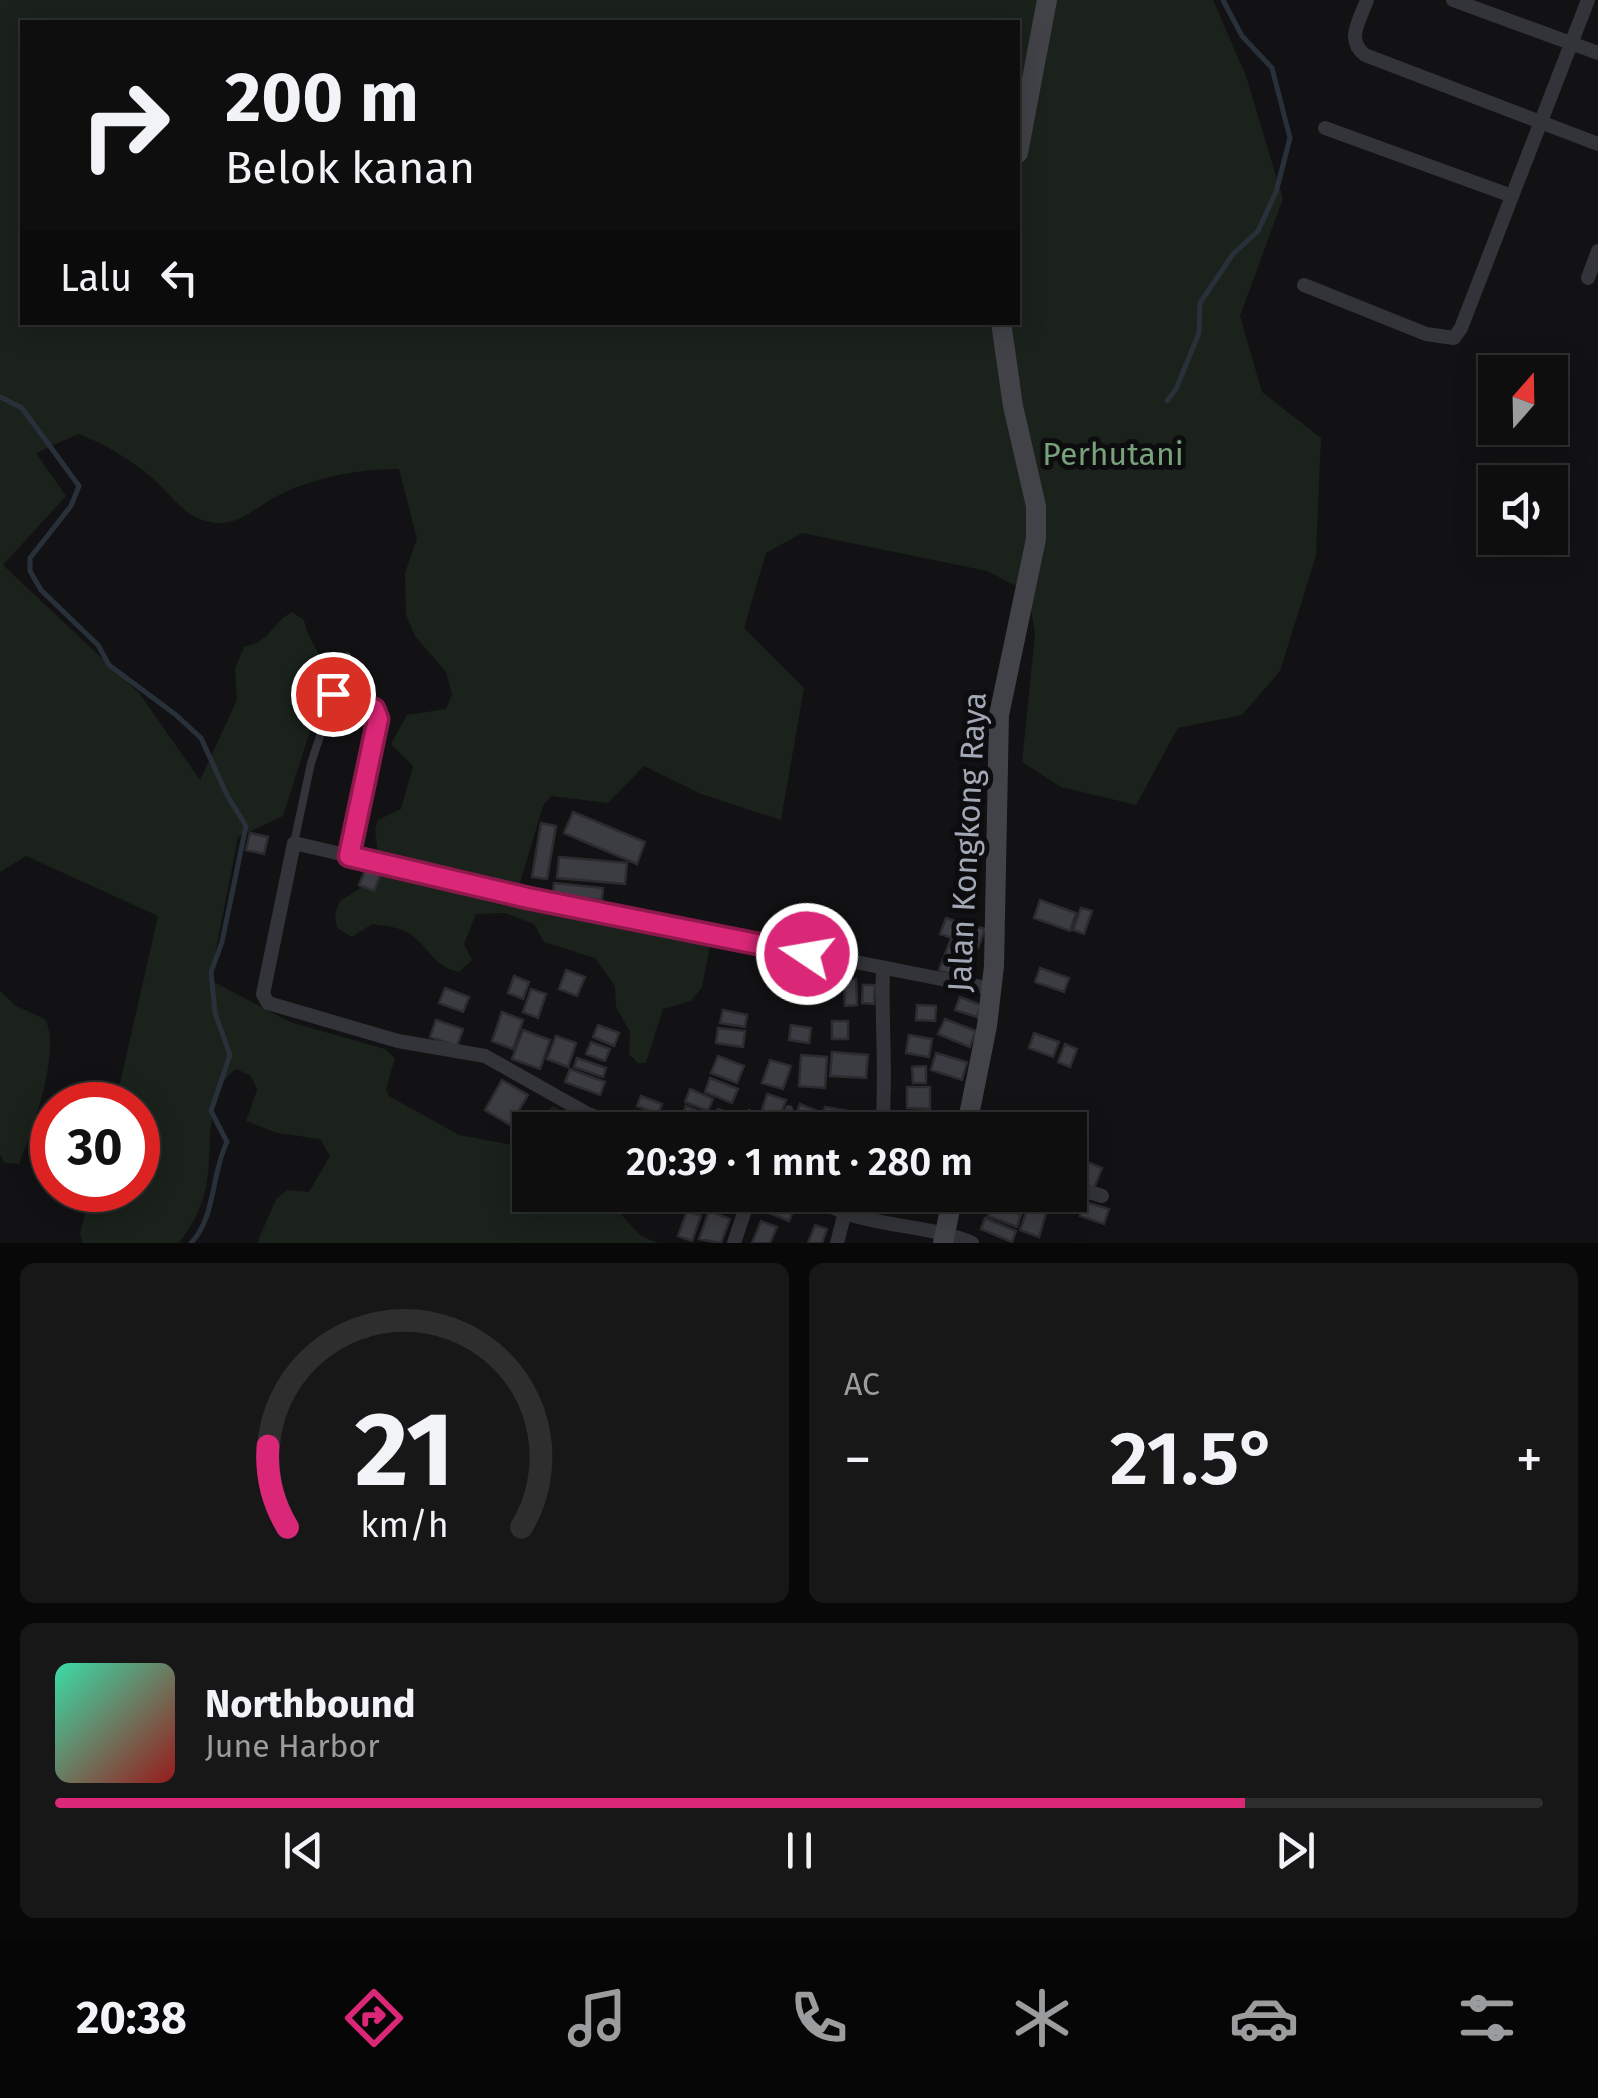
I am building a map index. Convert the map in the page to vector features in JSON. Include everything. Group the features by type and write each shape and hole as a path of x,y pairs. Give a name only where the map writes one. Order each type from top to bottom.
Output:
{"street":[{"path":"1020,142 1047,0"},
{"path":"1368,0 1354,35 1354,44 1365,56 1598,144"},
{"path":"1452,0 1598,53"},
{"path":"1304,285 1426,334 1443,340 1454,338 1462,328 1588,0"},
{"path":"1325,128 1512,196"},
{"path":"1588,278 1598,251"},
{"name":"Jalan Kongkong Raya","path":"969,1112 992,989 999,715 1005,670 1036,539 1036,506 1012,406 1000,325"},
{"path":"584,1112 484,1056 424,1047 276,1007 264,994 265,984 283,911 294,842 528,898 992,989"},
{"path":"883,969 881,1050 887,1066 883,1112"},
{"path":"1087,1191 1102,1196"},
{"path":"734,1243 744,1212"},
{"path":"837,1243 845,1212 972,1243"},
{"path":"868,1218 869,1212"},
{"path":"944,1237 949,1212"}],"lane":[{"path":"294,842 311,762 346,656"},
{"path":"333,694 374,709 378,719 349,856"}],"green space":[{"name":"Perhutani","path":"0,0 1213,0 1246,76 1283,199 1240,316 1262,392 1321,438 1316,556 1280,671 1242,715 1178,728 1136,805 1061,787 1022,762 1035,634 1028,592 987,571 802,533 766,553 744,628 804,688 781,820 701,794 644,766 608,803 551,796 543,806 516,896 712,935 702,987 691,1001 663,1009 646,1063 638,1063 629,1054 630,1032 616,1007 615,986 595,958 544,942 534,924 505,913 476,914 464,944 472,960 459,972 438,962 413,936 399,929 372,924 352,937 337,928 335,914 340,901 366,883 373,872 378,820 401,809 413,766 391,744 407,715 446,709 452,694 446,672 415,636 406,615 405,573 417,539 399,469 318,480 273,498 236,520 220,523 192,515 134,464 78,434 36,453 66,496 3,565 140,694 200,780 237,700 235,668 244,647 261,640 292,612 304,620 325,670 327,678 283,816 238,837 210,980 290,1022 385,1049 395,1058 386,1089 389,1096 459,1135 512,1145 512,1212 619,1212 641,1236 658,1243 257,1243 276,1199 287,1190 309,1192 330,1156 320,1139 277,1133 246,1121 257,1090 251,1076 237,1069 226,1078 214,1106 204,1195 179,1243 82,1243 80,1233 86,1212 160,1212 160,1082 120,1082 158,916 26,856 0,872"},
{"path":"0,991 16,1006 45,1019 50,1050 45,1082 30,1082 30,1135 19,1164 5,1163 0,1155"}],"building":[{"path":"573,812 645,842 637,864 564,833"},
{"path":"541,823 556,826 547,879 532,877"},
{"path":"250,833 268,837 264,854 246,850"},
{"path":"559,857 627,863 625,884 557,878"},
{"path":"368,863 383,869 374,891 359,885"},
{"path":"554,883 603,888 602,900 553,895"},
{"path":"1040,900 1076,913 1070,931 1034,918"},
{"path":"1081,908 1092,911 1084,934 1073,930"},
{"path":"946,918 966,925 960,941 940,934"},
{"path":"970,924 985,929 978,948 963,942"},
{"path":"951,939 965,945 953,975 939,970"},
{"path":"1040,968 1069,978 1064,992 1035,982"},
{"path":"566,970 585,977 577,996 559,989"},
{"path":"514,976 529,982 523,999 508,993"},
{"path":"856,979 857,1005 845,1006 844,980"},
{"path":"863,985 875,985 874,1004 862,1003"},
{"path":"445,988 469,997 463,1012 439,1003"},
{"path":"531,989 546,994 538,1018 523,1012"},
{"path":"960,997 981,1005 977,1017 955,1010"},
{"path":"917,1005 936,1006 935,1021 916,1020"},
{"path":"723,1010 747,1015 745,1027 720,1023"},
{"path":"502,1012 523,1020 513,1049 492,1041"},
{"path":"945,1019 976,1031 970,1047 938,1034"},
{"path":"436,1020 463,1029 457,1046 430,1037"},
{"path":"832,1021 848,1021 848,1039 832,1039"},
{"path":"598,1025 619,1033 614,1046 593,1037"},
{"path":"791,1025 811,1028 809,1043 789,1040"},
{"path":"718,1028 745,1031 743,1047 716,1043"},
{"path":"523,1030 550,1040 540,1069 512,1059"},
{"path":"1034,1033 1059,1042 1053,1057 1029,1048"},
{"path":"909,1035 932,1039 929,1057 906,1053"},
{"path":"556,1036 576,1043 568,1067 547,1059"},
{"path":"591,1042 610,1049 605,1061 586,1054"},
{"path":"1065,1044 1077,1049 1070,1067 1058,1062"},
{"path":"832,1052 868,1055 866,1078 830,1076"},
{"path":"936,1053 967,1062 962,1080 931,1070"},
{"path":"801,1055 827,1057 825,1088 799,1086"},
{"path":"718,1056 744,1066 737,1083 711,1073"},
{"path":"577,1058 606,1068 603,1077 574,1067"},
{"path":"770,1060 791,1066 783,1089 762,1083"},
{"path":"926,1066 926,1083 913,1083 912,1067"},
{"path":"570,1069 605,1082 600,1095 565,1082"},
{"path":"710,1078 738,1089 732,1103 705,1092"},
{"path":"502,1080 528,1095 518,1112 512,1112 510,1125 485,1110"},
{"path":"907,1087 930,1087 930,1109 907,1108"},
{"path":"690,1089 713,1099 708,1111 685,1102"},
{"path":"767,1094 786,1100 782,1112 761,1112"},
{"path":"641,1096 662,1104 659,1112 637,1106"},
{"path":"800,1104 820,1112 797,1112"},
{"path":"825,1107 854,1112 824,1112"},
{"path":"1087,1162 1102,1168 1093,1191 1087,1188"},
{"path":"1087,1203 1109,1209 1104,1224 1080,1216 1087,1212"},
{"path":"687,1212 701,1216 692,1241 678,1236"},
{"path":"709,1212 730,1219 721,1243 699,1239"},
{"path":"767,1212 793,1212 789,1221"},
{"path":"990,1212 1021,1215 1017,1227 988,1216"},
{"path":"1026,1212 1046,1213 1039,1237 1020,1230"},
{"path":"985,1218 1016,1231 1012,1242 981,1229"},
{"path":"761,1221 777,1227 770,1243 752,1243"},
{"path":"815,1225 827,1229 822,1243 808,1243"}],"waterway":[{"path":"1167,401 1176,389 1199,333 1200,303 1233,254 1258,231 1276,192 1290,138 1272,68 1242,36 1223,0"},
{"path":"0,397 22,408 79,486 71,506 30,558 30,571 41,590 98,645 109,665 201,738 246,826 222,942 211,972 215,1013 230,1055 211,1111 227,1142 205,1221 191,1243"}],"route":[{"path":"333,694 374,709 378,719 349,856 528,898 807,954"}]}
